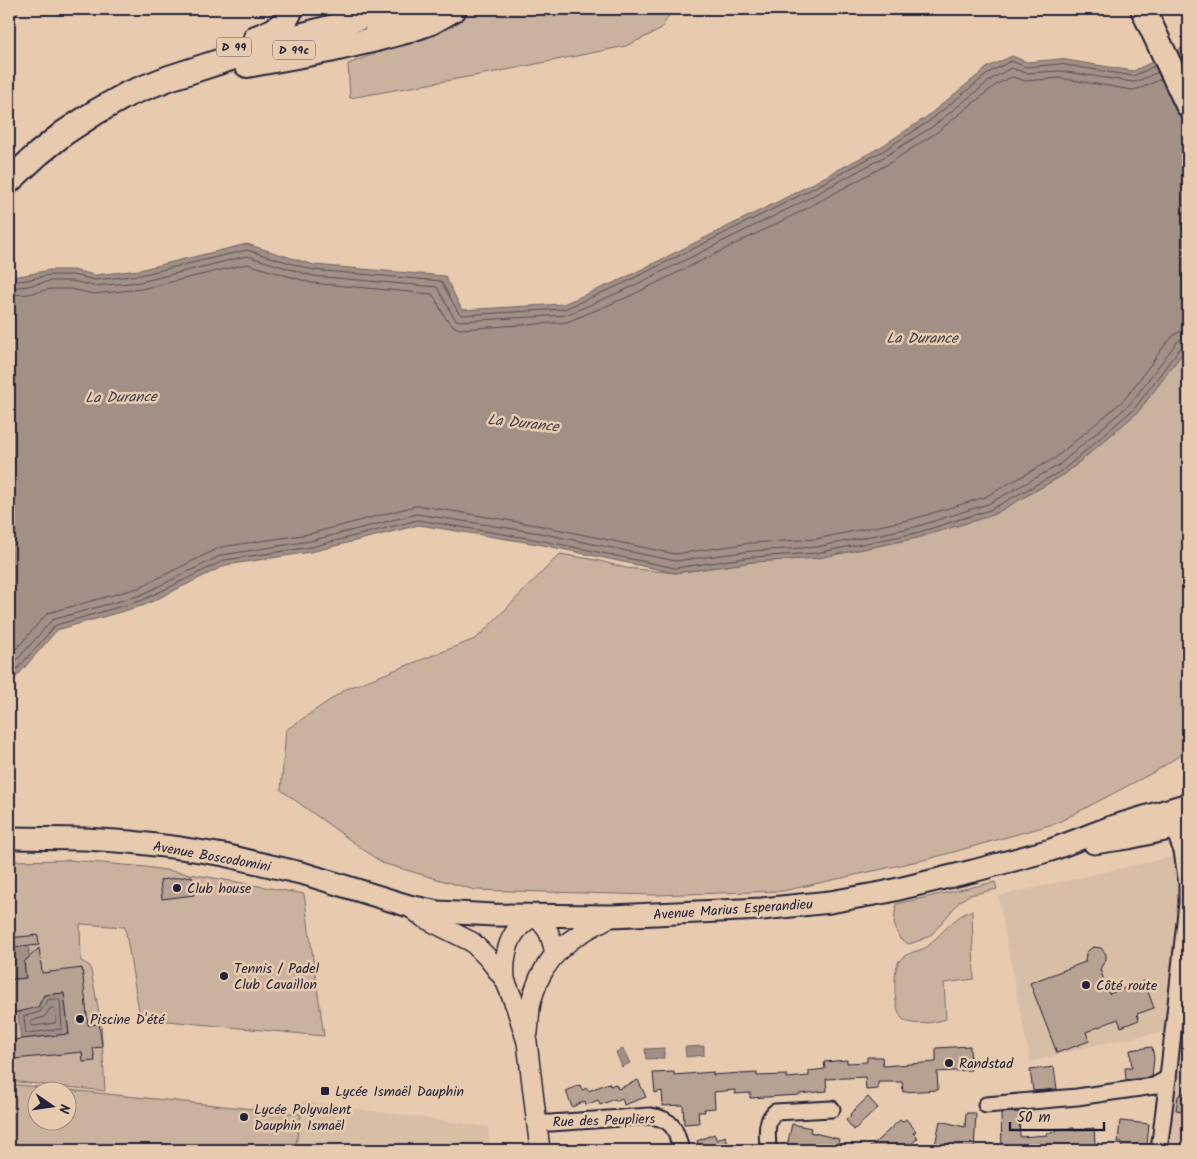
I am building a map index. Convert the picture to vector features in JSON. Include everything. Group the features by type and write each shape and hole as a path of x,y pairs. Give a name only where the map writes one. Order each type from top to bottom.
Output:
{"main road":[{"name":"D 99","path":"169,78 229,48 267,34 282,26 291,9"},
{"name":"D 99c","path":"9,181 64,133 128,94 169,78 333,27 383,9"},
{"name":"D 99c","path":"169,78 328,42 361,32 414,9"},
{"path":"201,72 276,60 376,40 431,22 454,9"},
{"path":"1143,9 1188,105"},
{"name":"Avenue Marius Esperandieu","path":"409,906 438,912 462,914 612,916 762,909 840,900 896,890 1051,850 1112,827 1188,804"},
{"name":"Avenue Marius Esperandieu","path":"1051,850 1144,835 1184,833"},
{"name":"Avenue Boscodomini","path":"9,838 131,842 216,854 305,874 409,906"}],"street":[{"path":"1159,1150 1186,903 1187,884 1184,833"},
{"path":"409,906 424,918 472,942 488,958 505,980 527,1042 540,1150"},
{"path":"505,980 505,960 510,942 519,926 527,920 535,916 545,925 551,936 555,953"},
{"path":"527,1042 535,990 543,972 555,953 573,938 612,916"},
{"path":"986,1105 1077,1097 1154,1086 1168,1078"},
{"path":"768,1150 767,1126 770,1116 774,1112 832,1109"},
{"name":"Rue des Peupliers","path":"537,1123 650,1116 662,1118 671,1124 677,1133 681,1150"}],"shaded area":[{"path":"9,9 21,9 9,24"},
{"path":"473,9 673,9 660,30 626,46 350,98 348,64 443,28"},
{"path":"1188,346 1188,750 1156,771 1057,823 932,858 783,891 654,895 475,890 382,863 281,790 286,730 346,689 475,639 560,554 596,560 626,568 675,573 753,562 818,558 917,538 992,515 1065,474 1138,412"},
{"path":"1188,853 1188,1150 1167,1150 1184,1030 1099,1044 1030,1062 998,896"},
{"name":"Tennis / Padel Club Cavaillon","path":"68,860 146,867 304,894 324,1036 140,1017 125,927 80,924 81,961 90,966 101,1023 105,1091 78,1088 78,1082 28,1083 9,1081 9,861"},
{"path":"995,882 997,889 969,895 960,901 932,934 909,944 900,939 894,924 896,904"},
{"path":"972,910 974,979 944,983 946,1019 919,1024 904,1020 898,1010 895,992 895,974 899,961 909,954 927,947 956,919"},
{"name":"Lycée Polyvalent Dauphin Ismaël","path":"9,1083 28,1085 28,1132 78,1132 78,1090 301,1113 303,1101 488,1127 490,1150 9,1150"},
{"path":"9,1084 28,1086 28,1132 78,1132 78,1091 301,1114 295,1150 9,1150"}],"water":[{"name":"La Durance","path":"1188,45 1188,346 1138,412 1065,474 993,515 917,538 818,558 753,562 675,573 538,544 419,525 311,552 226,565 145,605 57,630 12,682 9,683 9,277 49,270 73,270 95,275 139,270 247,244 314,265 445,276 462,310 563,304 620,280 789,196 879,148 925,118 988,67 1012,56 1027,62 1060,59 1133,71"},
{"path":"24,946 29,948 29,957 24,962 26,978 9,980 9,948"},
{"path":"64,993 69,1034 21,1039 18,1012 38,1007 44,995"},
{"path":"704,1046 704,1055 686,1057 685,1047"},
{"path":"664,1048 664,1058 646,1059 645,1049"},
{"path":"623,1049 630,1063 622,1067 616,1052"}],"building":[{"name":"Club house","path":"192,876 194,895 162,899 160,880"},
{"path":"38,935 39,945 9,948 9,938"},
{"path":"1093,947 1101,948 1106,954 1106,959 1100,969 1109,994 1144,981 1154,1008 1137,1014 1139,1020 1121,1027 1118,1019 1086,1032 1089,1041 1057,1053 1030,983 1085,962 1086,953"},
{"path":"39,948 42,973 82,968 88,1025 99,1024 102,1047 93,1048 95,1061 83,1062 82,1052 15,1059 12,1040 69,1034 64,993 44,995 38,1007 9,1014 9,980 26,978 24,962"},
{"path":"970,1046 971,1070 937,1072 938,1090 903,1092 902,1082 878,1082 878,1089 866,1090 865,1077 826,1079 827,1091 799,1095 750,1098 750,1093 735,1094 735,1090 714,1092 715,1108 704,1109 705,1112 698,1112 699,1123 684,1124 683,1105 663,1106 662,1091 655,1093 653,1073 674,1072 674,1075 713,1072 713,1075 757,1073 757,1076 787,1075 787,1078 809,1076 809,1071 825,1069 824,1062 847,1060 847,1063 867,1062 867,1057 882,1057 883,1066 936,1062 936,1048"},
{"path":"1152,1047 1154,1058 1152,1077 1126,1080 1125,1068 1132,1068 1130,1050"},
{"path":"1054,1067 1057,1089 1033,1091 1030,1070"},
{"path":"638,1080 646,1097 624,1105 622,1098 600,1105 598,1100 586,1105 585,1101 572,1107 566,1091 580,1085 582,1090 587,1088 588,1091 609,1083 610,1086 616,1084 618,1089"},
{"path":"1188,1091 1188,1112 1176,1110 1178,1096"},
{"path":"868,1097 878,1108 854,1130 846,1120"},
{"path":"1019,1112 1020,1137 1047,1135 1047,1133 1056,1132 1056,1129 1094,1128 1095,1145 1038,1150 1002,1150 1001,1113"},
{"path":"966,1113 976,1113 974,1150 934,1150 940,1121 965,1127"},
{"path":"906,1119 916,1131 913,1133 918,1138 904,1150 867,1150 900,1120 902,1122"},
{"path":"1120,1121 1149,1124 1147,1145 1136,1144 1136,1150 1121,1150 1122,1142 1118,1142"},
{"path":"792,1124 811,1128 810,1132 839,1139 836,1150 786,1150"},
{"path":"714,1134 717,1140 725,1136 731,1150 692,1150 699,1147 697,1141"}],"place":[{"name":"Club house","path":"177,888"},
{"name":"Tennis / Padel Club Cavaillon","path":"224,976"},
{"name":"Côté route","path":"1086,985"},
{"name":"Piscine D'été","path":"80,1019"},
{"name":"Randstad","path":"949,1063"},
{"name":"Lycée Ismaël Dauphin","path":"325,1091"},
{"name":"Lycée Polyvalent Dauphin Ismaël","path":"244,1117"}]}
